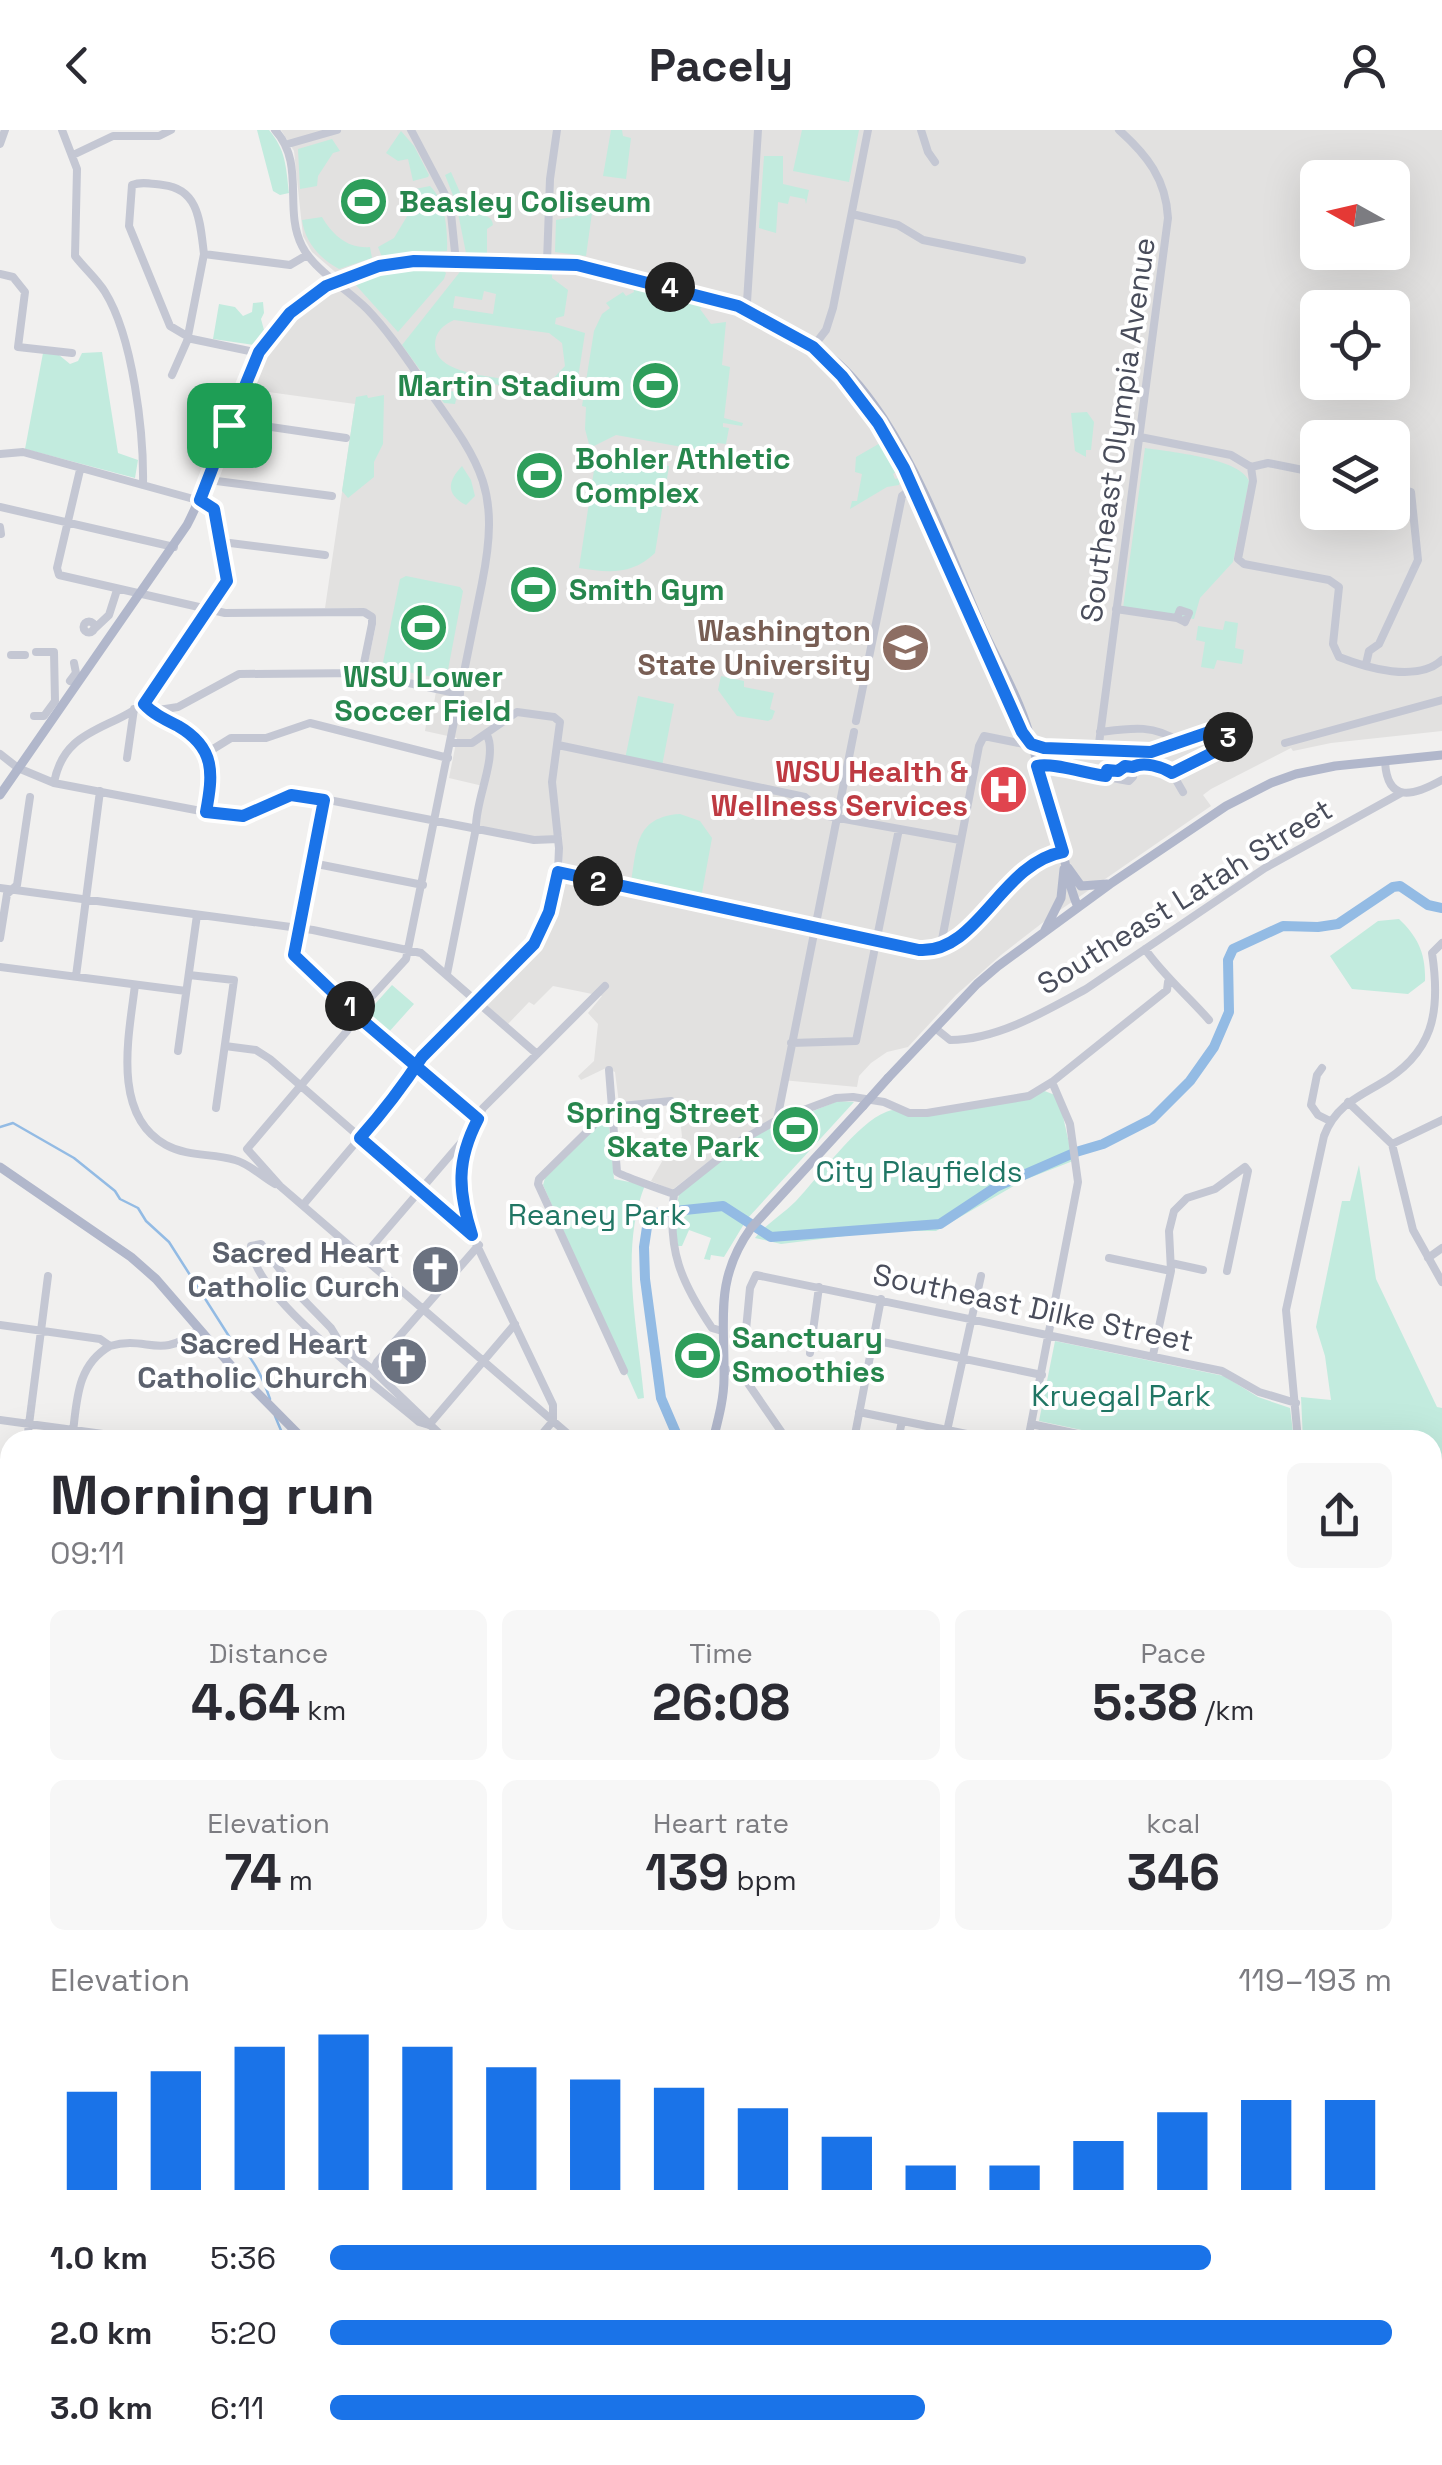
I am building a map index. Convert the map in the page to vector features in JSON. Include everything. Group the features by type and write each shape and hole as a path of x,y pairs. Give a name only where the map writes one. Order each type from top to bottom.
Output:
{"main road":[{"path":"0,795 73,684 174,547 209,480 259,352 290,313 336,280 387,264 546,262 608,271 750,311 822,350 869,398 908,460 1027,729 1070,891 1078,907"},
{"path":"813,347 864,402 888,438 1000,685 1031,744"},
{"path":"716,1430 723,1392 725,1283 744,1238 978,984 1110,884 1198,824 1271,782 1335,766 1442,755"},
{"path":"1064,857 1080,886 1110,884"},
{"path":"1042,934 1062,898 1064,857"},
{"path":"0,1166 131,1257 156,1279 198,1330 295,1430"}],"street":[{"path":"0,144 4,130"},
{"path":"62,130 73,155 78,186 75,256 104,289 116,313 142,423 143,485"},
{"path":"99,143 104,130"},
{"path":"73,155 120,135 160,136 171,130"},
{"path":"276,130 288,144 300,241 307,254 365,307 399,348 469,447 486,485 491,536 406,959 248,1146 248,1153 280,1186 563,1430"},
{"path":"288,144 337,130"},
{"path":"412,130 450,204 456,262"},
{"path":"546,262 550,179 558,130"},
{"path":"750,311 747,302 758,130"},
{"path":"813,347 830,321 868,130"},
{"path":"921,130 935,162"},
{"name":"Southeast Olympia Avenue","path":"1098,751 1168,207 1154,166 1119,130"},
{"path":"172,375 188,338 204,254 198,209 175,186 138,182 132,186 129,226 173,329 188,338 259,352"},
{"path":"852,214 889,222 923,240 1022,260"},
{"path":"204,254 290,266 307,254"},
{"path":"0,274 12,277 25,292 18,346 72,353"},
{"path":"230,421 346,438"},
{"path":"1140,437 1222,453 1251,467 1253,481 1238,559 1244,564 1336,584 1340,594 1332,644 1342,659 1414,673 1432,669 1442,660"},
{"path":"0,454 15,450 200,500 214,509 227,581 148,707"},
{"path":"1251,467 1268,462 1300,468"},
{"path":"80,470 58,573 210,611 364,612 372,617 372,624 362,673"},
{"path":"209,480 332,496"},
{"path":"856,721 902,496 913,488"},
{"path":"1366,664 1369,651 1379,644 1418,560 1410,492"},
{"path":"0,506 174,547"},
{"path":"222,542 325,555"},
{"path":"92,631 108,616 117,590"},
{"path":"1116,608 1177,618"},
{"path":"34,716 44,716 55,702 54,652 36,652"},
{"path":"11,656 25,655"},
{"path":"54,682 73,684 74,663"},
{"path":"54,784 60,760 70,746 134,710 178,707 240,674 362,673 460,694"},
{"path":"1285,744 1442,700"},
{"path":"148,707 190,733 206,754 212,771 206,812"},
{"path":"127,758 134,710"},
{"path":"303,1205 416,1066 538,938 558,872 552,794 560,722 554,717 517,712 462,745 450,742"},
{"path":"206,754 227,740 266,738 310,723 448,758"},
{"path":"1100,732 1148,727 1180,742"},
{"path":"940,950 984,736 1044,748 1151,752 1218,729 1225,732 1228,738 1224,747 1172,773"},
{"path":"776,1120 854,732"},
{"path":"447,974 476,828 476,806 491,751 486,734"},
{"path":"1169,746 1170,735"},
{"path":"558,745 805,797 836,818 960,840"},
{"path":"0,754 18,768 54,784 206,812 243,816 291,795 534,840 558,839"},
{"path":"1386,761 1389,782 1401,792"},
{"path":"1037,766 1053,764 1063,770 1129,782 1133,767"},
{"path":"1106,776 1107,770 1118,771 1139,764 1164,768 1172,773 1183,792"},
{"name":"Southeast Latah Street","path":"935,1028 944,1038 956,1040 1032,1018 1086,989 1265,868 1401,792 1413,794 1442,780"},
{"path":"76,976 100,790"},
{"path":"0,938 7,894 16,885 30,797"},
{"path":"324,800 294,952 296,960 478,1119"},
{"path":"792,1042 856,1040 898,829"},
{"path":"558,872 919,950 940,950 958,938 1030,864 1064,857"},
{"path":"312,862 423,885"},
{"path":"0,888 300,928 421,953 537,1054"},
{"path":"178,1050 197,915"},
{"path":"1297,1430 1286,1310 1330,1122 1348,1102 1392,1077 1417,1052 1434,1018 1440,980 1432,953 1442,943"},
{"path":"1144,949 1168,982 1209,1020"},
{"path":"0,966 186,992"},
{"path":"188,975 234,980 216,1108"},
{"path":"722,1331 712,1328 685,1281 671,1239 674,1194 710,1163 776,1120 836,1098 884,1102 909,1113 927,1114 1029,1096 1168,990 1168,982"},
{"path":"135,985 127,1066 134,1103 144,1122 166,1145 195,1155 239,1160 280,1186"},
{"path":"363,1257 471,1131 483,1108 605,986"},
{"path":"225,1046 261,1052 472,1235"},
{"path":"1322,1068 1310,1105 1330,1122"},
{"path":"609,1070 617,1172 623,1178 638,1178 674,1194"},
{"path":"1030,1430 1078,1182 1073,1138 1052,1082"},
{"path":"624,1372 539,1188 539,1179 612,1107 671,1101"},
{"path":"1348,1102 1392,1144 1412,1230 1442,1282"},
{"path":"1392,1144 1442,1120"},
{"path":"471,1131 463,1161 461,1198 472,1235 553,1405 553,1421 545,1430"},
{"path":"450,1156 463,1161"},
{"path":"1153,1355 1171,1267 1170,1220 1180,1203 1194,1194 1215,1189 1246,1167 1228,1271"},
{"path":"429,1425 419,1422 338,1357 275,1293 252,1259 250,1246 261,1244 342,1346 374,1370 435,1430"},
{"path":"374,1370 478,1245"},
{"path":"1428,1258 1442,1248"},
{"path":"1108,1258 1203,1270"},
{"name":"Southeast Dilke Street","path":"746,1330 750,1288 756,1275 1222,1370 1259,1392 1296,1403"},
{"path":"28,1430 48,1276"},
{"path":"947,1430 982,1276"},
{"path":"810,1353 819,1287"},
{"path":"856,1430 881,1299"},
{"path":"429,1425 516,1324"},
{"path":"0,1325 100,1339 110,1346"},
{"path":"74,1430 84,1370 92,1358 120,1344 170,1347 198,1330"},
{"path":"873,1340 1042,1375"},
{"path":"724,1368 741,1375 780,1430"},
{"path":"723,1392 733,1378 741,1375"},
{"path":"859,1412 931,1430"},
{"path":"0,1420 53,1430"},
{"path":"900,1430 902,1420"},
{"path":"1031,1424 1059,1430"},
{"path":"0,1612 0,1620"},
{"path":"1026,2465 1038,2465"}],"shaded area":[{"name":"Washington State University","path":"281,130 1442,130 1442,731 1293,751 1291,748 1211,789 1203,795 1211,806 1001,955 956,995 908,1047 887,1052 871,1063 859,1076 857,1087 782,1080 774,1118 739,1138 672,1190 651,1181 682,1137 678,1098 619,1103 615,1072 606,1068 581,1080 578,1076 594,1061 598,1024 588,1013 602,996 553,986 534,1005 529,1002 508,1024 483,1002 537,947 548,927 563,866 562,835 535,838 478,827 483,786 449,778 457,738 425,731 437,686 366,672 376,625 374,615 365,608 325,608 355,404 247,389 268,348 292,318 326,292 348,283 312,252 303,236 294,151"}],"green space":[{"path":"257,130 269,130 279,145 289,193 280,195 273,191"},
{"path":"611,130 622,130 623,136 631,138 626,179 603,176"},
{"path":"802,130 859,130 849,182 793,171"},
{"path":"401,131 414,146 428,177 413,181 408,159 398,161 386,153"},
{"path":"332,139 340,151 333,153 318,176 317,186 300,189 298,149"},
{"path":"764,156 783,156 783,184 809,190 806,204 805,199 790,196 788,204 778,202 776,233 759,228"},
{"path":"451,172 470,215 492,221 487,229 487,254 466,253 456,203 445,175"},
{"path":"430,186 442,207 447,251 382,257 378,247 394,238 409,213 420,210 415,189"},
{"path":"592,213 586,256 555,252 556,220"},
{"path":"322,217 341,239 354,246 370,247 372,258 339,269 326,260 310,243 302,220"},
{"path":"463,268 552,270 552,278 568,290 564,316 556,318 555,324 585,333 576,391 542,391 451,378 450,391 475,395 457,396 455,404 444,403 402,345","holes":["484,291 496,294 493,314 453,308 455,296 482,300","454,320 549,333 562,343 565,366 550,382 460,370 438,356 435,345 440,330"]},
{"path":"442,269 446,273 444,279 398,332 354,283 387,271"},
{"name":"Martin Stadium","path":"633,287 703,305 700,309 711,324 726,322 722,365 730,367 724,418 743,423 723,423 723,427 729,428 726,444 717,443 715,453 616,435 590,448 585,429 586,407 582,406 594,331 602,314 610,308 606,303 623,292 626,296 634,292"},
{"path":"263,302 264,330 254,345 213,339 219,304 235,307 243,316 252,312 253,303"},
{"path":"102,352 118,453 138,460 135,478 25,449 43,353 59,355 70,364 78,361 82,353"},
{"path":"384,395 383,444 374,462 374,477 348,498 342,491 356,397"},
{"path":"1087,412 1094,422 1091,450 1086,450 1086,457 1075,451 1071,413"},
{"path":"882,442 897,471 893,474 895,479 900,478 899,485 887,487 850,509 852,501 857,501 862,474 855,472 856,457"},
{"path":"1145,448 1219,462 1243,473 1249,481 1233,562 1200,598 1194,619 1123,608"},
{"path":"605,456 669,466 655,553 620,571 579,568 594,470"},
{"path":"462,466 475,496 466,505 451,487"},
{"name":"WSU Lower Soccer Field","path":"406,576 460,587 463,591 447,675 443,679 382,667 400,579"},
{"path":"1225,621 1238,623 1235,648 1244,650 1242,664 1217,660 1214,669 1201,667 1205,642 1196,640 1198,626 1223,630"},
{"path":"721,676 744,681 744,687 774,693 772,719 737,716 718,690"},
{"path":"638,696 674,704 662,766 625,759"},
{"path":"680,814 700,821 712,838 701,898 631,883 637,846 646,828 665,816"},
{"path":"1399,919 1420,947 1425,981 1408,994 1352,989 1330,956 1378,921"},
{"path":"392,985 414,1004 388,1033 366,1014"},
{"name":"City Playfields","path":"1042,1090 1055,1095 1060,1103 1073,1161 1024,1180 936,1231 885,1231 781,1244 755,1238 796,1201 851,1138 886,1112 909,1113"},
{"path":"838,1101 854,1102 747,1219 724,1257 711,1255 710,1260 704,1259 711,1238 689,1230 682,1246 678,1246 674,1222 679,1194 763,1131"},
{"name":"Reaney Park","path":"603,1120 609,1123 614,1179 645,1185 637,1210 632,1263 644,1398 638,1399 543,1185 545,1178"},
{"path":"1359,1165 1376,1279 1437,1407 1442,1408 1442,1430 1303,1430 1301,1397 1331,1400 1316,1327 1342,1201 1350,1201"},
{"name":"Kruegal Park","path":"1055,1341 1224,1376 1258,1397 1290,1408 1293,1430 1082,1430 1039,1421"}],"waterway":[{"path":"675,1430 661,1398 645,1279 647,1227 656,1213 723,1206 771,1237 940,1224 996,1187 1103,1144 1152,1119 1190,1081 1214,1047 1229,1012 1228,960 1233,949 1283,926 1338,924 1393,887 1400,886 1428,905 1442,908"},
{"path":"0,1127 13,1123 74,1158 120,1199 138,1208 169,1242 232,1341 251,1359 270,1399"},
{"path":"275,1416 281,1430"}],"place":[{"name":"Beasley Coliseum","path":"364,202"},
{"name":"Martin Stadium","path":"656,386"},
{"name":"Bohler Athletic Complex","path":"540,476"},
{"name":"Smith Gym","path":"534,590"},
{"name":"WSU Lower Soccer Field","path":"423,628"},
{"name":"Washington State University","path":"906,648"},
{"name":"WSU Health & Wellness Services","path":"1003,789"},
{"name":"Spring Street Skate Park","path":"795,1130"},
{"name":"Sacred Heart Catholic Curch","path":"435,1270"},
{"name":"Sanctuary Smoothies","path":"697,1355"},
{"name":"Sacred Heart Catholic Church","path":"403,1361"}],"route":[{"path":"229,425 200,500 214,509 228,572 225,588 144,704 190,733 206,754 212,771 206,812 243,816 298,794 324,800 294,955 362,1020 416,1066 478,1119 460,1173 461,1198 472,1235 360,1138 402,1088 411,1076 416,1066 422,1057 534,944 549,912 558,872 934,951 958,938 1030,864 1063,852 1037,766 1053,764 1063,770 1106,776 1107,770 1118,771 1139,764 1172,773 1228,742 1225,732 1218,729 1151,752 1044,748 1031,744 1000,685 904,468 864,402 813,347 738,306 713,298 608,271 546,262 414,261 379,266 326,286 290,313 259,352 229,425"}]}
